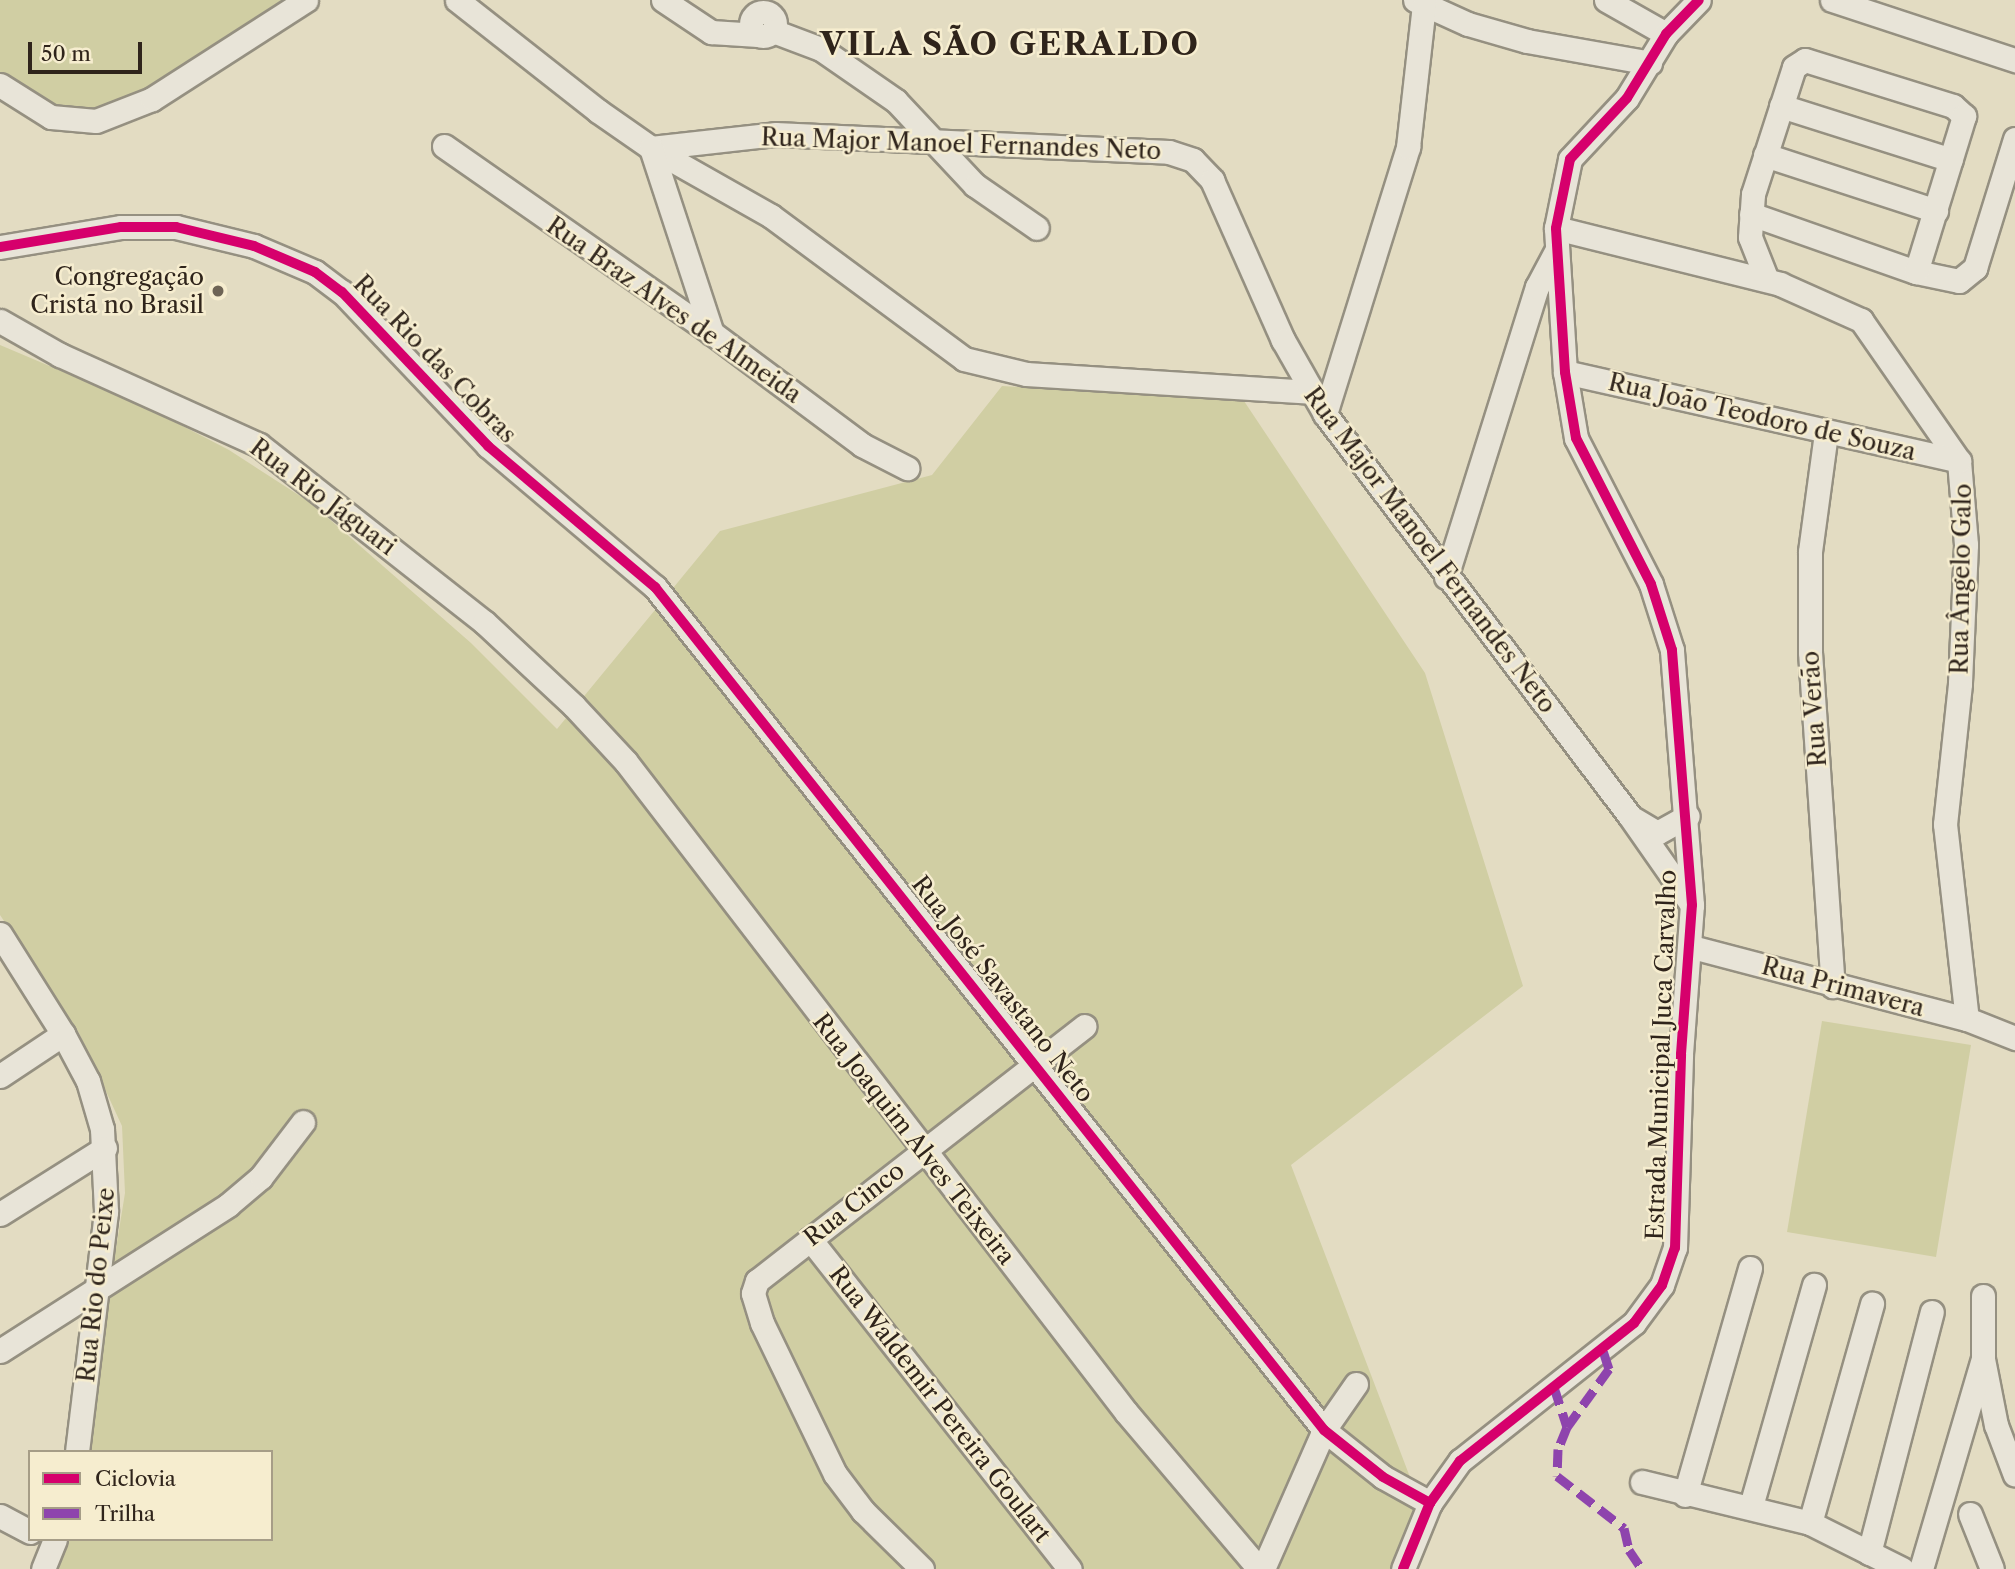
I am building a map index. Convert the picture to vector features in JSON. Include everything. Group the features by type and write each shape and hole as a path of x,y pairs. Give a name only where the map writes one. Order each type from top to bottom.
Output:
{"street":[{"path":"0,85 51,117 96,121 152,99 306,0"},
{"path":"457,0 537,66 651,148 771,216 964,359 1026,374 1310,392"},
{"path":"663,0 700,26 725,34 767,20 844,62 896,101 975,185 1037,228"},
{"path":"1606,0 1666,34"},
{"name":"Estrada Municipal Juca Carvalho","path":"1403,1569 1430,1503 1460,1461 1634,1323 1668,1272 1675,1248 1680,1066 1692,947 1692,905 1688,816 1667,631 1651,584 1584,459 1572,419 1565,372 1556,228 1570,159 1627,98 1666,34 1699,0"},
{"path":"1832,0 2015,60"},
{"path":"1325,414 1413,127 1420,2 1468,24 1527,41 1650,63"},
{"path":"1767,281 1750,237 1751,214 1765,155 1794,67 1805,60 1960,111 1963,123 1916,272"},
{"path":"1781,106 1951,160"},
{"name":"Rua Major Manoel Fernandes Neto","path":"651,148 775,134 932,139 1169,152 1193,160 1212,180 1310,392 1446,577 1629,815 1692,905"},
{"path":"1751,214 1916,272 1959,281 1975,268 2015,139"},
{"name":"Rua Braz Alves de Almeida","path":"444,146 712,333 862,445 907,468"},
{"path":"651,148 712,333"},
{"path":"1765,155 1936,211"},
{"name":"Rua Rio das Cobras","path":"0,247 121,227 176,227 244,243 315,272 342,292 488,446 645,577"},
{"name":"Rua Ângelo Galo","path":"1556,228 1767,281 1861,320 1959,461 1966,545 1960,684 1945,824 1967,1019"},
{"path":"1446,577 1538,287 1556,252"},
{"name":"Rua Rio Jáguari","path":"0,321 60,355 259,445 484,622 574,706"},
{"name":"Rua João Teodoro de Souza","path":"1565,372 1959,461"},
{"name":"Rua Verão","path":"1826,433 1810,552 1810,652 1833,986"},
{"name":"Rua José Savastano Neto","path":"645,577 1035,1063 1324,1430 1384,1477 1430,1503"},
{"name":"Rua Joaquim Alves Teixeira","path":"574,706 625,762 921,1151 1126,1412 1261,1569"},
{"name":"Rua Major Manoel Fernandes Neto","path":"1629,815 1657,833 1688,816"},
{"path":"1652,850 1689,841"},
{"name":"Rua Rio do Peixe","path":"0,936 63,1034 88,1082 105,1148 108,1188 77,1450"},
{"name":"Rua Primavera","path":"1692,947 1833,986 2004,1028 2015,1038"},
{"name":"Rua Cinco","path":"922,1569 863,1511 835,1475 754,1306 757,1281 1085,1026"},
{"path":"0,1076 63,1034"},
{"path":"0,1351 98,1290 250,1188 303,1122"},
{"path":"0,1214 105,1148"},
{"name":"Rua Waldemir Pereira Goulart","path":"810,1239 1070,1569"},
{"path":"1685,1495 1750,1268"},
{"path":"1751,1506 1814,1286"},
{"path":"1983,1296 1983,1359 1996,1424 2015,1475"},
{"path":"1810,1523 1872,1304"},
{"path":"1869,1553 1932,1312"},
{"path":"1921,1569 1983,1359"},
{"path":"1261,1569 1324,1430 1356,1384"},
{"path":"1642,1482 1685,1495 1751,1506 1810,1523 1902,1569"},
{"path":"1970,1514 1992,1569"},
{"path":"0,1516 28,1531"},
{"path":"43,1569 50,1541"}],"shaded area":[{"path":"0,0 291,0 141,100 100,113 53,112 0,83"},
{"path":"0,345 144,406 229,450 311,503 471,643 557,729 720,531 932,475 1002,386 1244,401 1425,673 1523,986 1291,1165 1421,1506 1396,1569 57,1569 67,1541 273,1541 273,1450 83,1450 125,1193 122,1126 79,1033 0,915"},
{"path":"1822,1021 1971,1045 1936,1257 1787,1232"}],"marked path":[{"path":"1567,1427 1609,1369 1603,1350"},
{"path":"1554,1387 1567,1427 1558,1449 1557,1476 1624,1528 1629,1550 1642,1569"}],"cycle path":[{"path":"1403,1569 1430,1503 1460,1461 1634,1323 1662,1285 1675,1248 1681,1054 1692,905 1672,650 1651,584 1576,438 1565,372 1556,228 1570,159 1627,98 1666,34 1699,0"},
{"path":"0,247 121,227 176,227 254,246 315,272 342,292 488,446 655,587 1324,1430 1383,1477 1430,1503"}],"place":[{"name":"Congregação Cristã no Brasil","path":"218,291"}],"district":[{"name":"VILA SÃO GERALDO","path":"1010,44"}]}
